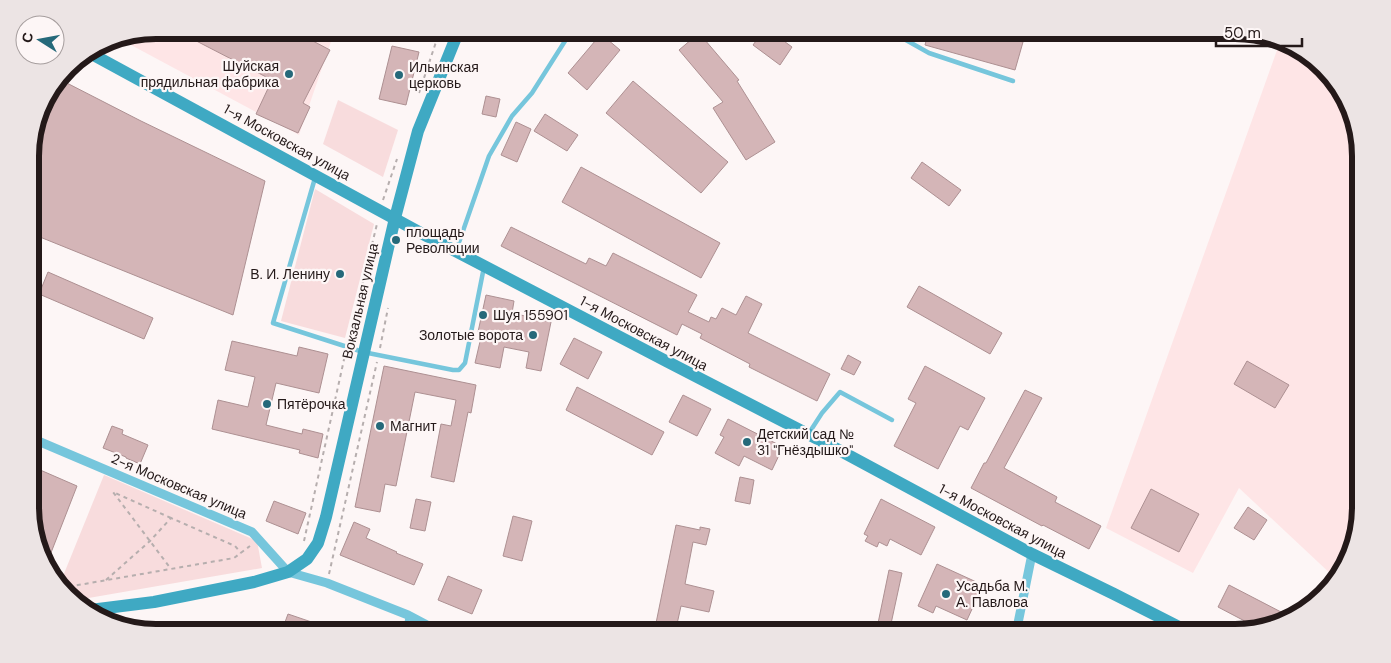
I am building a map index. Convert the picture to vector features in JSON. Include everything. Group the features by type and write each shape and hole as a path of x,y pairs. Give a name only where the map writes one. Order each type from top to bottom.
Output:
{"main road":[{"name":"Вокзальная улица","path":"97,609 154,602 254,582 288,572 307,559 318,543 326,518 395,218 418,132 455,39"},
{"name":"1-я Московская улица","path":"95,56 380,211 809,434 1032,554 1173,624"}],"street":[{"name":"2-я Московская улица","path":"39,441 252,532 288,572"},
{"path":"1018,624 1032,554"},
{"path":"288,572 327,583 408,615 425,624"}],"lane":[{"path":"456,251 489,156 512,116 532,93 566,39"},
{"path":"905,39 929,53 1013,81"},
{"path":"316,175 273,323 363,352 453,370 462,368 465,363 485,266"},
{"path":"809,434 822,413 840,392 892,420"},
{"path":"406,624 408,615"}],"path":[{"path":"303,546 346,346 380,211"},
{"path":"327,583 388,309"},
{"path":"171,569 113,492 235,546 241,553"},
{"path":"106,580 150,541 171,518"},
{"path":"70,586 234,558 250,546 261,542"}],"shaded area":[{"name":"Шуйская прядильная фабрика","path":"156,39 332,39 299,135 127,43"},
{"path":"1278,47 1294,54 1306,63 1328,85 1337,97 1343,111 1351,141 1352,507 1350,530 1346,545 1337,566 1331,574 1239,488 1193,573 1106,528"},
{"path":"338,100 398,130 383,177 323,144"},
{"path":"315,189 374,224 345,338 281,321"},
{"path":"104,475 257,541 262,568 84,599 63,577"}],"building":[{"name":"Шуйская прядильная фабрика","path":"192,39 309,39 330,50 303,103 310,107 298,133 256,114 272,80"},
{"path":"597,39 607,39 620,50 587,90 568,73"},
{"path":"692,39 704,39 739,80 737,81 775,142 746,160 713,108 723,102 679,50"},
{"path":"757,39 781,39 792,47 780,65 753,45"},
{"path":"927,39 1012,39 1023,42 1015,70 925,45"},
{"name":"Ильинская церковь","path":"392,46 419,52 406,105 379,99"},
{"path":"633,81 728,162 701,193 606,113"},
{"path":"65,82 265,181 233,315 39,237 40,141 45,118 51,104"},
{"path":"486,96 500,99 496,117 482,114"},
{"path":"545,114 578,135 567,151 534,131"},
{"path":"516,122 531,129 517,162 501,155"},
{"path":"922,162 961,190 949,206 911,178"},
{"path":"581,167 720,243 701,278 562,202"},
{"path":"511,227 586,264 589,258 606,266 613,253 697,295 688,312 709,322 711,317 716,319 722,308 736,315 746,296 762,304 748,333 830,374 817,401 749,367 750,364 700,338 702,334 682,324 677,335 501,246"},
{"path":"48,272 153,318 144,339 39,294"},
{"path":"919,286 1002,333 990,354 907,307"},
{"path":"486,295 514,301 512,313 551,322 541,371 526,368 529,352 504,347 500,368 475,363 482,333 478,332"},
{"path":"574,338 602,352 588,379 560,364"},
{"path":"232,341 297,356 299,347 328,354 319,393 276,383 266,425 302,434 303,429 323,434 318,458 299,453 300,450 212,429 218,400 248,407 255,377 225,370"},
{"path":"848,355 861,362 854,375 841,369"},
{"path":"1247,361 1289,385 1275,408 1234,384"},
{"path":"384,366 476,385 471,413 468,412 454,482 431,477 441,424 451,426 456,400 415,392 396,486 385,484 380,512 355,507"},
{"path":"925,366 985,398 968,430 960,426 938,469 894,446 916,403 908,399"},
{"path":"577,387 664,432 652,455 566,410"},
{"path":"1025,390 1042,398 1004,468 1057,497 1055,502 1101,526 1089,549 971,488"},
{"path":"683,395 711,409 697,436 669,422"},
{"name":"Детский сад № 31 \"Гнёздышко\"","path":"728,419 783,447 772,470 744,456 739,466 715,453 724,437 720,435"},
{"path":"112,426 123,430 122,434 148,445 140,464 103,448"},
{"path":"39,469 77,486 50,556 40,522"},
{"path":"740,477 754,480 750,504 735,501"},
{"path":"1151,489 1199,514 1179,552 1131,528"},
{"path":"416,499 431,502 425,531 410,528"},
{"path":"881,499 935,527 921,555 890,539 887,546 879,542 877,547 865,541 868,536 864,534"},
{"path":"274,501 306,513 298,534 266,521"},
{"path":"1248,507 1267,520 1254,540 1234,528"},
{"path":"513,516 532,521 522,561 503,556"},
{"path":"354,522 370,529 366,538 423,564 414,585 340,555"},
{"path":"676,525 700,530 700,527 710,529 706,545 693,542 685,584 714,591 709,612 681,606 677,624 656,624"},
{"path":"937,564 983,585 967,620 936,606 933,613 918,606"},
{"path":"889,570 902,573 891,624 878,624"},
{"path":"448,576 482,590 472,614 438,600"},
{"path":"1229,585 1283,613 1273,618 1249,623 1218,607"},
{"path":"288,614 317,624 284,624"}],"place":[{"name":"Шуйская прядильная фабрика","path":"289,74"},
{"name":"Ильинская церковь","path":"399,75"},
{"name":"площадь Революции","path":"396,240"},
{"name":"В. И. Ленину","path":"340,274"},
{"name":"Шуя 155901","path":"483,315"},
{"name":"Золотые ворота","path":"533,335"},
{"name":"Пятёрочка","path":"267,404"},
{"name":"Магнит","path":"380,426"},
{"name":"Детский сад № 31 \"Гнёздышко\"","path":"747,442"},
{"name":"Усадьба М. А. Павлова","path":"946,594"}]}
